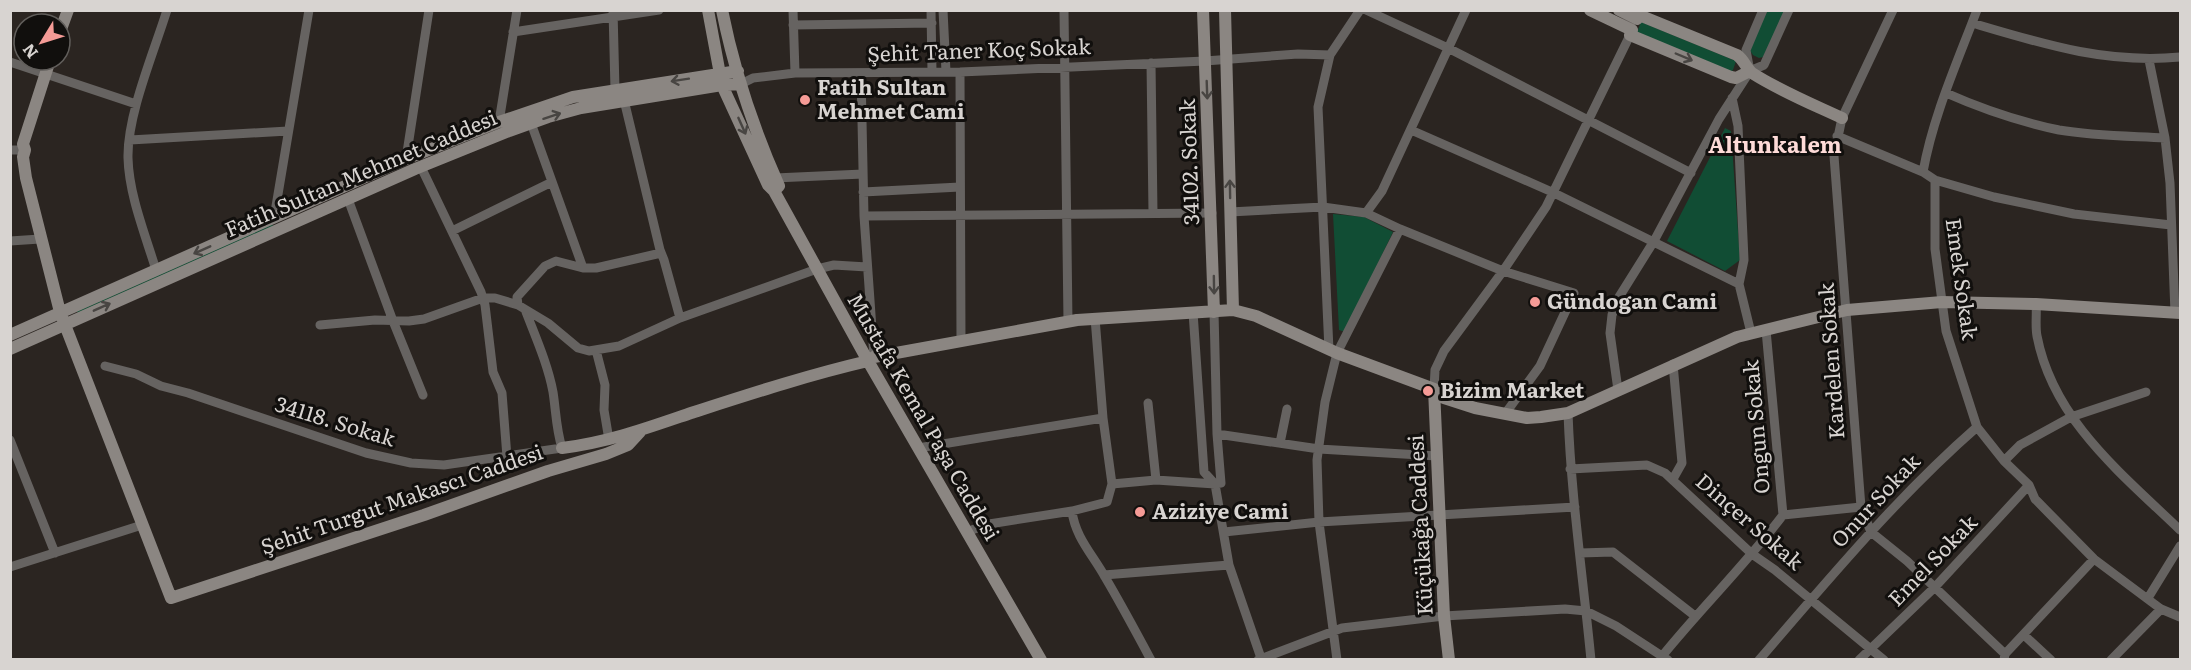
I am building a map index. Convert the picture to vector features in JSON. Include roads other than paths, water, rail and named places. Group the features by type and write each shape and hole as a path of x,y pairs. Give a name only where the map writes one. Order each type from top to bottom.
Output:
{"street":[{"path":"156,270 135,201 128,166 136,104 167,10"},
{"path":"279,230 274,218 309,10"},
{"path":"406,159 429,10"},
{"path":"499,122 517,10"},
{"path":"513,32 612,14 659,10"},
{"name":"Mustafa Kemal Paşa Caddesi","path":"708,10 720,79 768,185 774,191 871,359 918,448 1041,660"},
{"path":"722,10 741,84 764,153 779,186 774,191"},
{"path":"793,10 795,73"},
{"path":"931,10 932,72"},
{"path":"943,10 946,72"},
{"path":"1064,10 1068,322"},
{"name":"34102. Sokak","path":"1203,10 1214,312"},
{"name":"34102. Sokak","path":"1225,10 1233,310"},
{"path":"1336,660 1319,522 1317,460 1333,352 1318,107 1330,55 1360,10"},
{"path":"1366,10 1448,48 1691,173"},
{"path":"1366,213 1382,191 1466,10"},
{"path":"1590,10 1636,22 1737,55 1743,59 1750,71 1802,100 1842,118"},
{"path":"1619,10 1636,22 1736,78 1764,65 1789,10"},
{"path":"1618,390 1610,333 1612,315 1619,297 1654,241 1719,119 1750,71 1746,50 1763,10"},
{"name":"Kardelen Sokak","path":"1893,10 1842,118 1834,156 1861,507 1871,532 1935,587 2004,657"},
{"path":"1923,172 1926,151 1977,10"},
{"path":"612,14 615,90"},
{"path":"1434,388 1435,370 1444,351 1503,271 1546,207 1636,22"},
{"path":"793,25 932,23"},
{"path":"1972,23 2081,52 2114,58 2149,60 2181,57"},
{"name":"Şehit Taner Koç Sokak","path":"741,84 753,78 795,73 960,72 1205,61 1298,54 1330,55"},
{"path":"2149,60 2165,138 2178,313"},
{"path":"10,62 136,104"},
{"path":"1151,63 1153,213"},
{"path":"738,71 753,78"},
{"name":"Fatih Sultan Mehmet Caddesi","path":"10,334 62,318 279,230 421,166 531,123 566,112 720,79 738,71"},
{"path":"960,72 961,341"},
{"path":"861,73 863,192 871,359"},
{"path":"10,567 142,525 62,318 26,178 23,144 45,74"},
{"name":"Fatih Sultan Mehmet Caddesi","path":"10,349 62,318 156,270 406,159 499,122 573,97 615,90 720,79 741,84"},
{"path":"1946,93 1971,104 2060,130 2165,138"},
{"path":"1732,98 1738,126 1744,260 1739,284 1751,333"},
{"path":"624,100 661,252 680,318"},
{"path":"531,123 583,268"},
{"path":"1411,130 1552,192 1739,284"},
{"path":"130,140 288,131"},
{"path":"1837,136 1923,172 1935,180 1994,197 2074,214 2171,225"},
{"path":"10,150 25,150"},
{"path":"421,166 483,297 493,372 502,393 507,457"},
{"path":"775,178 863,174"},
{"name":"Emek Sokak","path":"1935,180 1935,249 1946,331 1977,427 2004,461 2029,485 2035,500 2094,559 2161,609 2181,616"},
{"path":"452,231 552,182"},
{"path":"863,192 960,187"},
{"path":"348,199 423,395"},
{"path":"1230,212 1323,207 1366,213 1503,271 1574,293 1540,366 1505,414"},
{"path":"864,216 1212,213"},
{"path":"1333,352 1400,229"},
{"path":"10,241 40,239"},
{"path":"518,305 517,297 545,266 556,261 583,268 596,268 661,252"},
{"path":"320,325 375,320 424,319 483,297 495,298 518,305 526,312 548,323 578,348 596,350 619,346 680,318 817,269 834,265 867,267"},
{"name":"Şehit Turgut Makascı Caddesi","path":"562,448 640,432 813,374 871,359 1095,318 1233,310 1264,319 1333,352 1434,388 1444,398 1457,404 1505,414 1541,417 1568,413 1719,344 1751,333 1847,310 1942,302 2036,304 2178,313"},
{"path":"2036,304 2037,334 2044,362 2071,417 2116,470 2181,530"},
{"path":"526,312 541,350 553,391 556,431 562,448"},
{"path":"1193,312 1204,472 1215,484 1229,565 1259,659 1342,628 1444,616 1565,609 1586,611 1616,626 1665,657"},
{"path":"1113,484 1156,480 1221,483 1217,434 1214,312"},
{"path":"966,532 989,524 1107,502 1113,484 1103,418 1095,318"},
{"name":"Ongun Sokak","path":"1665,657 1695,616 1752,554 1784,514 1766,330"},
{"path":"596,350 605,385 604,410 609,440"},
{"path":"1673,364 1682,463 1673,479"},
{"name":"34118. Sokak","path":"105,366 136,374 161,386 389,459 411,463 444,465 562,448"},
{"name":"Küçükağa Caddesi","path":"1434,388 1444,616 1449,660"},
{"path":"2004,461 2020,444 2071,417 2146,392"},
{"path":"1148,403 1156,480"},
{"path":"1280,443 1287,409"},
{"path":"1568,413 1570,469 1591,660"},
{"path":"918,448 1103,418"},
{"name":"Onur Sokak","path":"1759,660 1871,532 1936,463 1977,427"},
{"name":"Şehit Turgut Makascı Caddesi","path":"142,525 171,598 424,515 548,471 606,454 628,445 640,432"},
{"path":"1217,434 1319,449 1437,456"},
{"path":"10,440 55,553"},
{"name":"Dinçer Sokak","path":"1570,469 1647,465 1673,479 1752,554 1871,647 1884,660"},
{"name":"Emel Sokak","path":"1859,660 1935,587 2029,485"},
{"path":"1224,532 1319,522 1575,507"},
{"path":"1784,514 1861,507"},
{"path":"1072,510 1073,524 1079,537 1104,575 1151,660"},
{"path":"2148,598 2181,546"},
{"path":"1580,553 1613,552 1695,616"},
{"path":"2004,657 2094,559"},
{"path":"1104,575 1229,565"},
{"path":"2111,660 2161,609"},
{"path":"2024,634 2051,660"}],"place":[{"name":"Fatih Sultan Mehmet Cami","path":"805,100"},
{"name":"Gündogan Cami","path":"1535,302"},
{"name":"Bizim Market","path":"1428,391"},
{"name":"Aziziye Cami","path":"1140,512"}],"district":[{"name":"Altunkalem","path":"1775,145"}]}
